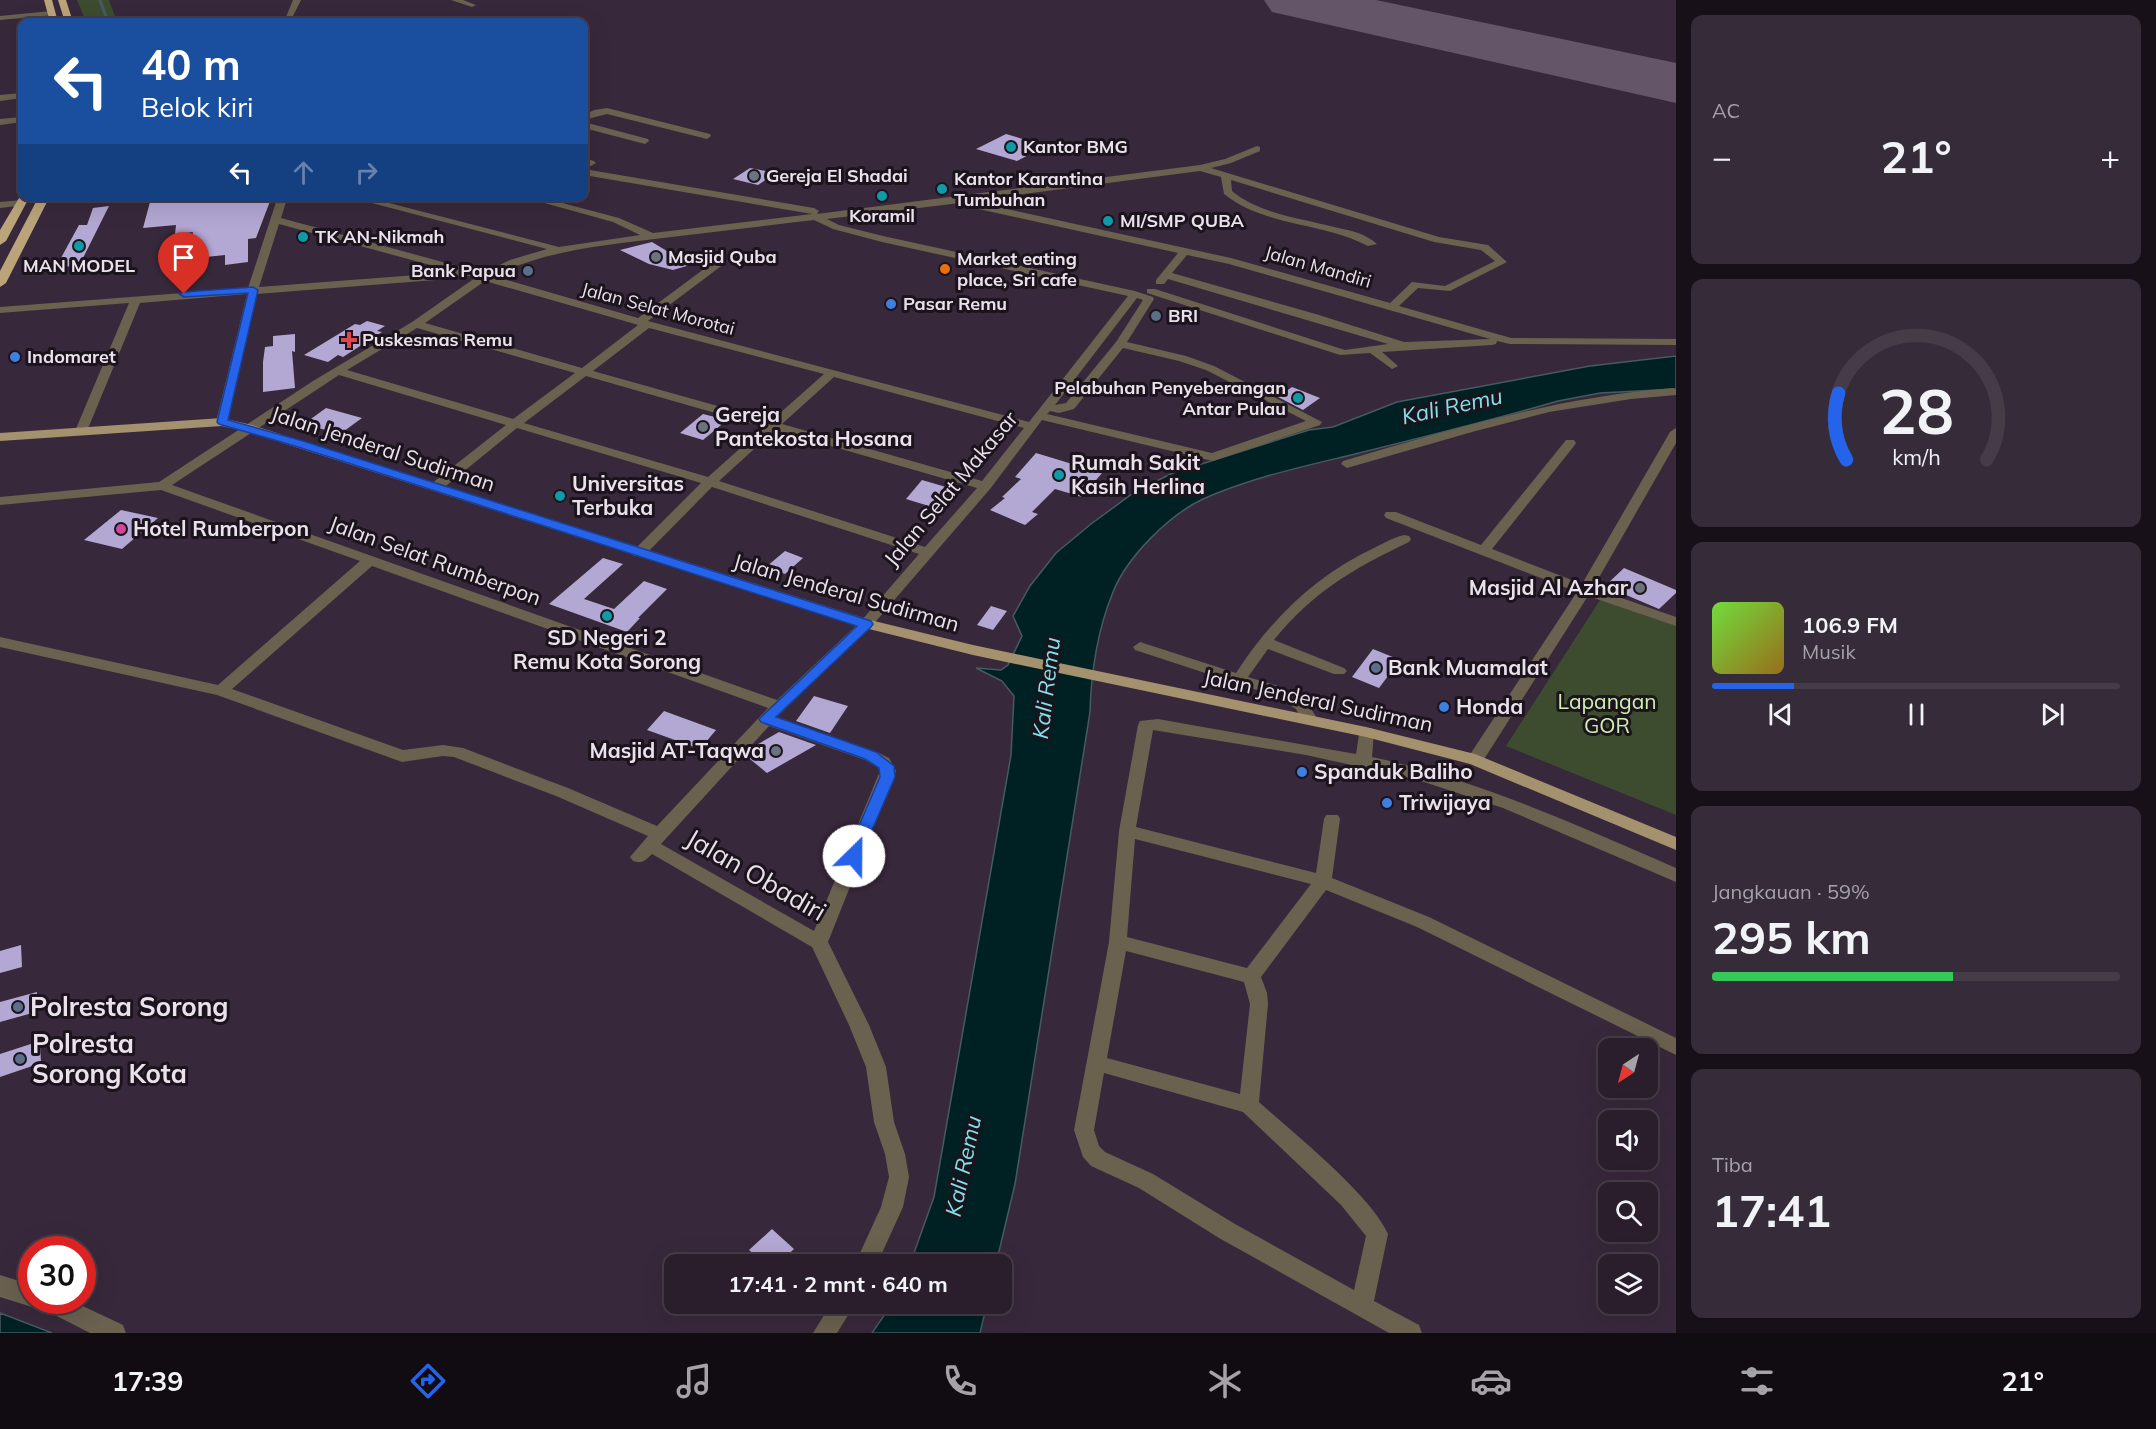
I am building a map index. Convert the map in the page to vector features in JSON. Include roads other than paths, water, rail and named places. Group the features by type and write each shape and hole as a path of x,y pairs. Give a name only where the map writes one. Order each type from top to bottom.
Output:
{"highway":[{"path":"48,0 53,18"},
{"path":"62,0 68,18"},
{"path":"0,240 22,201"},
{"path":"0,283 42,201"}],"main road":[{"name":"Jalan Jenderal Sudirman","path":"0,437 222,422 248,428 866,624 973,650 1366,732 1475,760 1676,844"}],"street":[{"path":"289,18 297,0"},
{"path":"458,1 472,5"},
{"path":"0,18 53,18"},
{"path":"0,98 18,96"},
{"path":"588,116 607,111 707,136"},
{"path":"0,122 18,120"},
{"path":"588,126 645,141"},
{"path":"162,486 248,428 416,324 482,278 514,262 558,248 951,201 1200,168 1228,161 1257,149"},
{"path":"1200,168 1438,240 1484,247 1502,262 1446,289 1416,284 1392,308"},
{"path":"588,173 830,214"},
{"path":"1226,177 1227,192 1242,204 1262,212 1360,236 1372,244"},
{"path":"0,205 18,201"},
{"path":"222,422 253,290 282,201"},
{"path":"369,201 558,248"},
{"path":"542,201 616,220 651,236"},
{"name":"Jalan Mandiri","path":"951,201 1231,261 1510,341 1676,342"},
{"path":"1309,222 1331,209"},
{"path":"814,216 836,227 882,239 1144,294 1341,352 1406,345 1510,341"},
{"name":"Jalan Selat Morotai","path":"276,220 363,242 643,323 832,373 1039,416 1213,457 1316,422 1210,368 1182,358 1120,344"},
{"name":"Jalan Selat Makasar","path":"649,846 766,719 866,624 985,486 1039,416 1144,294 1167,275 1185,251"},
{"path":"436,487 720,262"},
{"path":"0,310 470,274"},
{"path":"1167,275 1406,345"},
{"path":"1039,416 1070,406 1120,344 1149,301 1144,294"},
{"path":"81,431 137,298"},
{"path":"416,324 585,370 985,486"},
{"path":"1373,350 1392,366"},
{"path":"338,371 710,482 927,552"},
{"path":"639,553 710,482 832,373"},
{"path":"1347,464 1500,420 1567,404 1627,394 1675,393"},
{"path":"1475,760 1585,590 1676,432"},
{"path":"1484,550 1570,443"},
{"name":"Jalan Selat Rumberpon","path":"0,501 162,486 779,706"},
{"path":"1390,515 1585,590 1676,622"},
{"path":"1240,678 1265,642 1337,573 1404,539"},
{"path":"221,691 370,560"},
{"name":"Jalan Obadiri","path":"0,642 221,691 402,756 421,756 441,750 457,752 562,792 649,846 819,942 859,1025 876,1067 884,1122 895,1154 899,1177 892,1207 871,1254"},
{"path":"1265,642 1339,671"},
{"path":"1140,647 1289,696 1302,705 1310,720"},
{"path":"766,719 871,756 883,762 888,771 819,942"},
{"path":"1411,1333 1227,1231 1146,1181 1098,1159 1090,1151 1084,1130 1118,942 1127,831 1145,727 1148,723 1364,760 1477,792 1676,875"},
{"path":"1364,760 1366,732"},
{"path":"1251,976 1323,881 1332,819"},
{"path":"1127,831 1323,881 1423,922 1676,1047"},
{"path":"1118,942 1251,976"},
{"path":"1250,1105 1259,1004 1258,993 1251,976"},
{"path":"1096,1063 1250,1105 1348,1198 1377,1234 1362,1306"},
{"path":"0,1286 18,1292"},
{"path":"74,1314 115,1333"},
{"path":"824,1333 837,1314"}],"water":[{"name":"Kali Remu","path":"1676,356 1676,389 1600,393 1558,401 1257,479 1190,506 1150,538 1128,565 1113,592 1096,651 1090,712 1015,1184 998,1254 914,1254 934,1197 1011,755 1014,696 1002,681 976,668 1001,670 1008,665 1022,636 1013,616 1030,586 1056,553 1091,524 1136,491 1173,473 1309,430 1333,427 1397,402 1590,366"},
{"path":"0,1313 52,1333 0,1333"},
{"path":"885,1314 985,1314 980,1333 872,1333"}],"waterway":[{"path":"100,0 107,18"}],"place":[{"name":"Kantor BMG","path":"1011,147"},
{"name":"Gereja El Shadai","path":"754,176"},
{"name":"Kantor Karantina Tumbuhan","path":"942,189"},
{"name":"Koramil","path":"882,196"},
{"name":"MI/SMP QUBA","path":"1108,221"},
{"name":"TK AN-Nikmah","path":"303,237"},
{"name":"MAN MODEL","path":"79,246"},
{"name":"Masjid Quba","path":"656,257"},
{"name":"Market eating place, Sri cafe","path":"945,269"},
{"name":"Bank Papua","path":"528,271"},
{"name":"Pasar Remu","path":"891,304"},
{"name":"BRI","path":"1156,316"},
{"name":"Puskesmas Remu","path":"349,340"},
{"name":"Indomaret","path":"15,357"},
{"name":"Pelabuhan Penyeberangan Antar Pulau","path":"1298,398"},
{"name":"Gereja Pantekosta Hosana","path":"703,427"},
{"name":"Rumah Sakit Kasih Herlina","path":"1059,475"},
{"name":"Universitas Terbuka","path":"560,496"},
{"name":"Hotel Rumberpon","path":"121,529"},
{"name":"Masjid Al Azhar","path":"1640,588"},
{"name":"SD Negeri 2 Remu Kota Sorong","path":"607,616"},
{"name":"Bank Muamalat","path":"1376,668"},
{"name":"Honda","path":"1444,707"},
{"name":"Masjid AT-Taqwa","path":"776,751"},
{"name":"Spanduk Baliho","path":"1302,772"},
{"name":"Triwijaya","path":"1387,803"},
{"name":"Polresta Sorong","path":"18,1007"},
{"name":"Polresta Sorong Kota","path":"20,1059"}],"park label":[{"name":"Lapangan GOR","path":"1607,714"}]}
